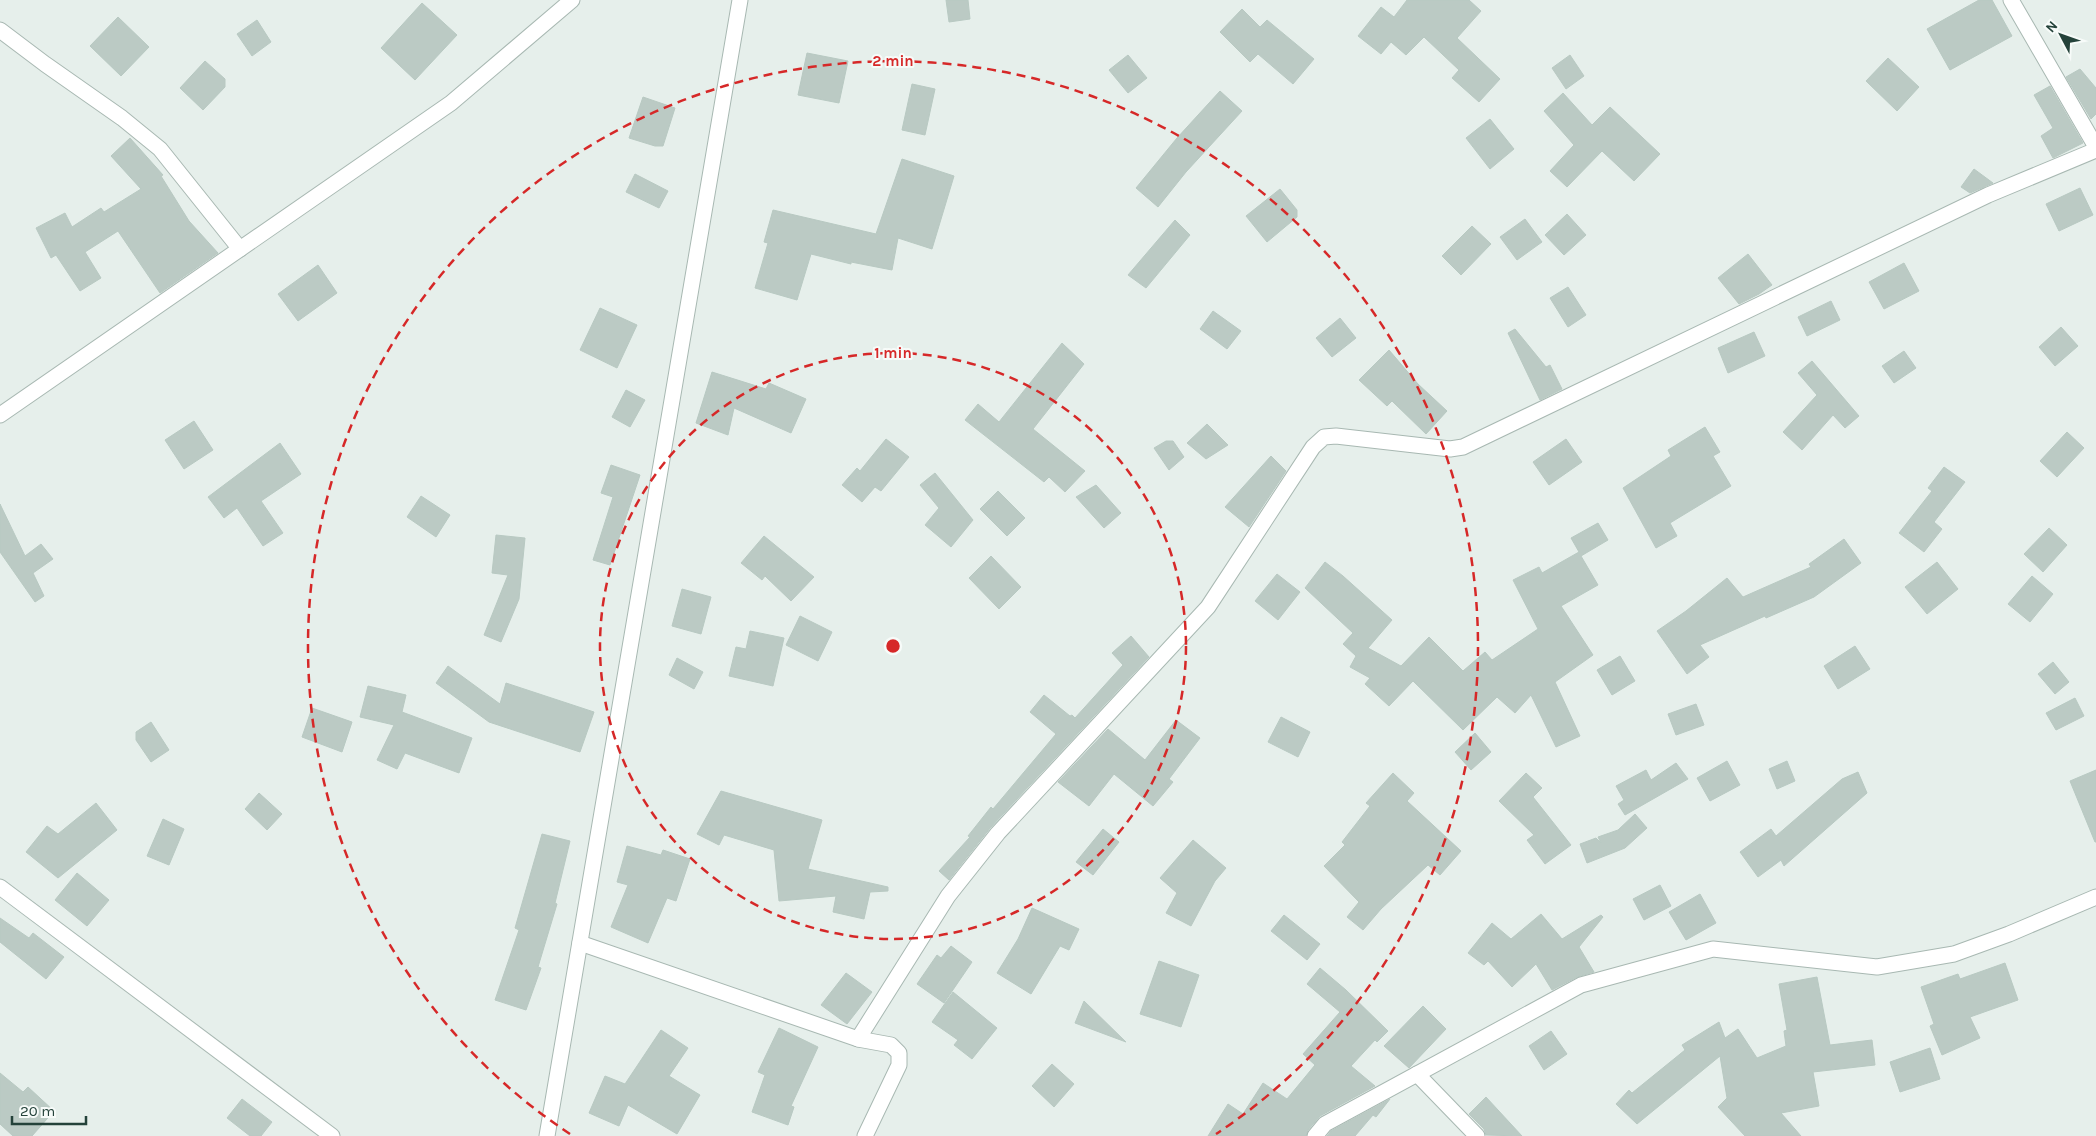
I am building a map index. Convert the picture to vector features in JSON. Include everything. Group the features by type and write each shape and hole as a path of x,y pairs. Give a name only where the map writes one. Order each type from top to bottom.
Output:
{"street":[{"path":"0,416 451,103 572,0"},
{"path":"547,1136 740,0"},
{"path":"858,1039 948,896 998,833 1208,607 1313,447 1324,437 1336,436 1450,449 1463,447 1988,195 2096,149 2011,0"},
{"path":"0,30 122,118 160,149 240,249"},
{"path":"0,887 332,1136"},
{"path":"1315,1136 1325,1124 1581,985 1712,949 1877,967 1954,954 2009,934 2096,897"},
{"path":"580,943 858,1039 891,1044 899,1053 899,1065 865,1136"},
{"path":"1416,1074 1476,1136"}],"building":[{"path":"946,0 968,0 970,19 949,22"},
{"path":"1407,0 1469,0 1481,11 1457,38 1500,79 1479,102 1452,78 1459,70 1424,37 1406,55 1391,42 1381,54 1358,36 1381,7 1394,17"},
{"path":"1979,0 1992,0 2012,36 1950,70 1927,29"},
{"path":"422,3 457,35 415,80 381,48"},
{"path":"1242,9 1260,27 1267,20 1314,59 1293,84 1258,54 1250,62 1220,32"},
{"path":"118,17 149,47 121,76 90,46"},
{"path":"257,20 271,42 252,56 237,34"},
{"path":"807,53 848,61 839,103 798,95"},
{"path":"1128,55 1147,78 1128,93 1109,70"},
{"path":"1570,55 1584,76 1566,89 1552,68"},
{"path":"1888,58 1919,87 1897,111 1866,81"},
{"path":"205,61 225,79 225,87 203,110 180,88"},
{"path":"2080,69 2096,88 2096,114 2091,119 2066,77"},
{"path":"912,84 935,89 925,135 902,130"},
{"path":"2050,86 2083,143 2053,158 2041,136 2053,128 2034,95"},
{"path":"1220,91 1242,111 1186,172 1158,207 1136,188 1177,138"},
{"path":"1563,93 1592,125 1610,107 1660,154 1634,181 1602,151 1567,187 1550,171 1574,145 1544,111"},
{"path":"643,97 675,108 663,146 655,146 629,138"},
{"path":"1490,119 1514,149 1490,169 1466,138"},
{"path":"130,138 163,175 161,176 189,221 218,253 160,293 118,231 85,252 101,278 80,291 56,255 51,258 36,228 65,213 72,227 101,208 104,212 141,189 111,156"},
{"path":"902,159 954,176 932,249 898,238 892,270 851,262 851,264 811,254 797,300 755,288 768,243 764,242 773,210 876,234"},
{"path":"1974,169 1993,183 1970,193 1961,187"},
{"path":"635,174 668,191 659,208 626,192"},
{"path":"2080,188 2093,215 2059,231 2046,204"},
{"path":"1280,189 1297,210 1297,217 1267,242 1246,216"},
{"path":"1567,214 1586,235 1564,255 1545,235"},
{"path":"1525,219 1542,242 1517,260 1500,237"},
{"path":"1175,220 1190,235 1146,288 1128,275"},
{"path":"1472,226 1491,244 1461,275 1442,256"},
{"path":"1748,254 1772,285 1739,304 1718,278"},
{"path":"1904,263 1919,291 1884,309 1869,282"},
{"path":"318,265 337,293 298,321 278,294"},
{"path":"1568,287 1586,315 1568,327 1550,298"},
{"path":"1831,301 1840,320 1807,336 1798,317"},
{"path":"600,308 637,325 617,368 580,350"},
{"path":"1213,311 1241,331 1227,349 1200,329"},
{"path":"1340,318 1356,338 1332,357 1316,338"},
{"path":"2061,327 2078,346 2055,366 2039,347"},
{"path":"1515,329 1546,367 1550,365 1562,389 1540,400 1508,333"},
{"path":"1754,332 1765,356 1728,373 1718,348"},
{"path":"1062,343 1084,364 1033,429 1085,471 1065,492 1049,477 1044,482 965,420 978,404 999,422"},
{"path":"1389,350 1418,384 1447,411 1426,434 1392,401 1387,406 1359,380"},
{"path":"1904,351 1916,368 1894,383 1882,366"},
{"path":"1812,361 1859,416 1845,428 1833,415 1802,450 1783,432 1817,395 1798,373"},
{"path":"712,372 766,389 769,383 806,399 791,433 734,408 728,435 696,423"},
{"path":"626,390 645,400 630,427 612,417"},
{"path":"194,421 213,450 184,469 165,440"},
{"path":"1207,424 1228,445 1206,459 1187,443"},
{"path":"1705,427 1720,452 1713,456 1731,486 1670,523 1677,536 1656,548 1623,488 1671,456 1668,450"},
{"path":"2067,432 2084,448 2057,477 2040,461"},
{"path":"886,439 909,457 881,491 875,487 862,502 842,485 857,468 860,471"},
{"path":"1566,439 1582,462 1549,485 1533,462"},
{"path":"1166,441 1173,441 1184,457 1169,470 1154,448"},
{"path":"280,443 301,474 261,501 283,533 263,546 237,508 224,518 208,497"},
{"path":"1271,456 1286,471 1249,527 1225,507"},
{"path":"611,465 640,475 610,565 593,560 613,497 601,493"},
{"path":"1944,467 1965,482 1934,522 1942,529 1924,552 1899,533 1932,491 1928,488"},
{"path":"935,473 973,520 951,547 925,525 939,508 920,485"},
{"path":"1096,485 1121,513 1104,528 1076,497"},
{"path":"998,491 1025,518 1007,536 980,509"},
{"path":"421,496 450,515 436,537 407,517"},
{"path":"0,504 25,556 41,544 53,559 33,573 44,596 35,602 0,552"},
{"path":"1598,523 1608,540 1581,556 1598,585 1561,606 1593,655 1555,682 1580,736 1556,747 1531,695 1515,713 1497,697 1463,730 1413,681 1389,706 1365,684 1370,678 1350,667 1356,656 1343,644 1353,633 1305,588 1325,562 1392,620 1368,648 1401,666 1429,637 1463,671 1485,652 1492,660 1538,629 1513,580 1539,567 1542,573 1579,552 1571,538"},
{"path":"2049,528 2067,545 2043,572 2024,554"},
{"path":"496,535 525,538 519,599 501,642 484,635 508,575 492,573"},
{"path":"764,536 814,577 791,601 765,576 762,580 741,563"},
{"path":"1844,539 1861,563 1814,597 1766,618 1765,616 1700,645 1709,657 1687,674 1657,631 1686,611 1727,578 1743,597 1811,567 1809,564"},
{"path":"991,556 1021,587 999,609 969,578"},
{"path":"1937,562 1958,589 1927,614 1905,587"},
{"path":"1277,574 1300,592 1278,620 1255,601"},
{"path":"2032,576 2053,594 2030,622 2008,604"},
{"path":"682,589 711,597 701,634 672,626"},
{"path":"800,616 832,632 818,661 786,645"},
{"path":"750,631 784,638 773,686 729,676 736,647 746,649"},
{"path":"1131,636 1149,657 991,827 949,880 939,871 970,837 968,836 991,807 993,809 1056,734 1030,712 1044,695 1075,718 1123,665 1112,653"},
{"path":"1855,646 1870,669 1838,689 1824,666"},
{"path":"1620,656 1635,681 1612,695 1597,670"},
{"path":"677,658 703,672 694,689 669,675"},
{"path":"2053,662 2069,682 2055,694 2038,674"},
{"path":"448,666 500,704 506,683 594,712 580,752 489,722 436,683"},
{"path":"368,686 406,695 402,712 472,738 459,773 405,753 397,769 377,760 394,725 360,717"},
{"path":"2075,698 2084,716 2056,730 2046,713"},
{"path":"1696,704 1704,725 1676,735 1668,714"},
{"path":"312,708 352,722 342,752 302,737"},
{"path":"1281,717 1310,732 1298,757 1268,742"},
{"path":"1176,720 1200,738 1169,779 1173,782 1153,806 1114,774 1089,806 1058,782 1108,729 1145,760"},
{"path":"151,722 169,750 151,762 136,740 136,732"},
{"path":"1475,733 1491,752 1471,770 1455,752"},
{"path":"1727,761 1740,785 1710,801 1697,778"},
{"path":"1787,761 1795,781 1777,789 1769,769"},
{"path":"1676,763 1688,779 1625,815 1618,804 1624,800 1616,786 1646,770 1651,780"},
{"path":"2096,770 2096,842 2095,842 2070,781"},
{"path":"1858,772 1867,793 1784,866 1781,860 1758,877 1740,852 1771,829 1776,836 1842,779"},
{"path":"1393,773 1414,793 1407,801 1461,851 1440,875 1428,865 1381,909 1363,930 1347,917 1359,902 1324,866 1345,845 1342,842 1370,806 1366,803"},
{"path":"1526,773 1542,788 1533,797 1571,845 1545,864 1527,840 1534,835 1499,801"},
{"path":"721,791 822,820 808,869 888,887 888,891 870,892 864,919 833,912 836,896 779,901 774,850 724,835 719,845 697,834"},
{"path":"259,793 282,814 267,830 245,809"},
{"path":"96,803 117,830 58,878 26,852 47,826 58,834"},
{"path":"1635,814 1647,828 1625,848 1587,863 1580,844 1596,838 1601,843 1598,837 1618,830"},
{"path":"163,819 184,829 169,865 147,856"},
{"path":"1103,829 1119,842 1093,875 1076,862"},
{"path":"542,834 570,841 555,903 557,904 538,967 541,968 526,1010 495,1000 519,930 515,928"},
{"path":"1193,840 1226,868 1215,881 1191,926 1166,913 1177,893 1160,878"},
{"path":"627,846 661,855 663,850 690,859 676,901 667,898 648,943 611,927 628,885 617,882"},
{"path":"77,873 109,900 87,926 55,900"},
{"path":"1660,885 1671,906 1644,920 1633,899"},
{"path":"1700,894 1716,923 1686,940 1669,912"},
{"path":"1032,908 1079,929 1069,950 1060,946 1031,994 997,973 1018,939"},
{"path":"1541,914 1562,939 1601,915 1603,917 1579,947 1594,972 1577,977 1552,990 1536,964 1512,987 1488,961 1484,965 1468,953 1492,923 1511,939"},
{"path":"1284,915 1320,944 1307,960 1271,931"},
{"path":"0,918 29,938 33,933 64,957 46,979 0,942"},
{"path":"951,946 972,962 944,1003 917,984 937,955 941,958"},
{"path":"1159,961 1199,975 1181,1027 1140,1014"},
{"path":"2005,963 2018,1000 1970,1017 1980,1038 1942,1055 1930,1026 1934,1024 1921,987 1958,974 1960,979"},
{"path":"1320,968 1346,990 1388,1031 1377,1042 1375,1040 1351,1066 1375,1086 1320,1116 1308,1130 1306,1136 1208,1136 1228,1104 1243,1114 1263,1083 1287,1099 1315,1065 1303,1054 1340,1012 1307,984"},
{"path":"846,973 872,992 847,1024 821,1005"},
{"path":"1817,977 1830,1045 1872,1040 1875,1065 1813,1072 1819,1106 1781,1113 1801,1136 1745,1136 1718,1107 1727,1098 1720,1056 1637,1124 1616,1104 1629,1090 1632,1093 1685,1050 1682,1045 1719,1022 1725,1038 1738,1029 1757,1058 1786,1046 1784,1031 1787,1030 1779,984"},
{"path":"953,992 997,1028 972,1059 954,1045 958,1040 932,1022"},
{"path":"1084,1001 1126,1042 1075,1023"},
{"path":"1423,1006 1446,1029 1409,1068 1384,1046"},
{"path":"779,1028 818,1047 791,1106 794,1107 788,1125 752,1112 765,1075 758,1072"},
{"path":"661,1030 688,1048 669,1076 700,1095 677,1134 628,1105 619,1126 589,1113 605,1076 625,1084"},
{"path":"1551,1031 1567,1054 1544,1070 1529,1046"},
{"path":"1930,1048 1940,1079 1900,1092 1890,1062"},
{"path":"1052,1064 1074,1084 1054,1107 1032,1086"},
{"path":"0,1073 23,1092 28,1087 54,1111 32,1136 13,1136 0,1124"},
{"path":"1486,1097 1522,1136 1486,1135 1484,1129 1469,1114"},
{"path":"242,1099 272,1122 261,1136 250,1136 227,1118"},
{"path":"1390,1099 1376,1117 1373,1115 1355,1136 1327,1136 1331,1131"}]}
